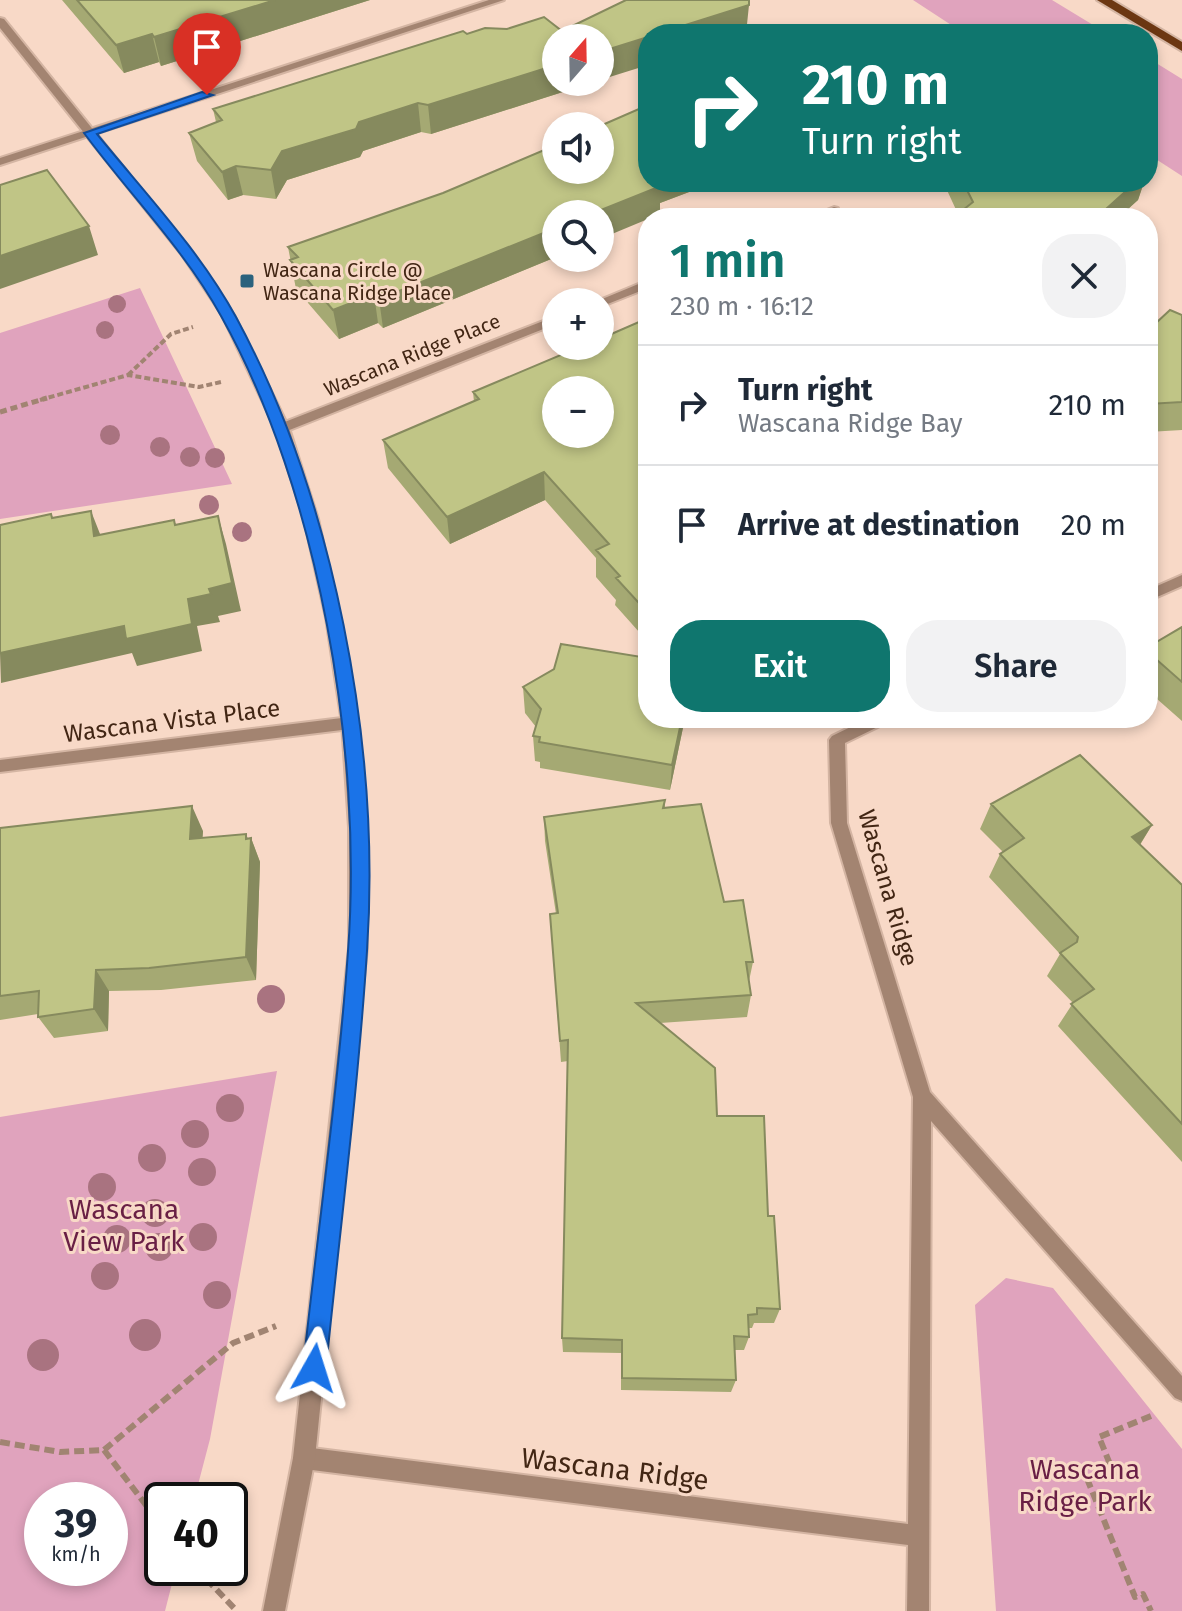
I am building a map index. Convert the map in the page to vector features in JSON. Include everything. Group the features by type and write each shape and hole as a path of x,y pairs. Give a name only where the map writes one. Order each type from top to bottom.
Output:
{"main road":[{"path":"1103,0 1143,24"},
{"path":"1158,33 1182,47"}],"street":[{"path":"0,162 499,0"},
{"path":"0,21 186,253 228,315 282,428 311,519 333,618 350,723 357,827 358,948 304,1458 274,1611"},
{"path":"614,297 638,288"},
{"name":"Wascana Ridge Place","path":"282,428 542,326"},
{"path":"1158,591 1182,580"},
{"name":"Wascana Vista Place","path":"0,766 350,723"},
{"name":"Wascana Ridge","path":"862,728 837,740 839,823 922,1097 918,1611"},
{"name":"Wascana Ridge","path":"922,1097 1182,1391"},
{"name":"Wascana Ridge","path":"304,1458 919,1536"}],"path":[{"path":"128,375 171,334 228,315"},
{"path":"0,412 128,375 199,387 257,373"},
{"path":"0,1442 60,1452 104,1450 233,1343 321,1307"},
{"path":"1151,1611 1143,1594 1135,1597 1088,1481 1114,1474 1099,1437 1154,1415"},
{"path":"104,1450 144,1502"},
{"path":"213,1586 237,1611"}],"green space":[{"path":"913,0 1052,0 1092,24 950,24"},
{"path":"1158,64 1182,79 1182,176 1158,160"},
{"path":"140,288 232,484 0,519 0,333"},
{"name":"Wascana View Park","path":"277,1071 210,1439 199,1482 144,1482 144,1586 171,1586 165,1611 0,1611 0,1117"},
{"name":"Wascana Ridge Park","path":"1006,1278 1053,1288 1182,1449 1182,1611 996,1611 975,1305"}],"building":[{"path":"77,0 275,0 154,37 152,34 116,45"},
{"path":"626,0 749,0 749,5 689,24 638,24 638,40 614,48 614,24 576,24"},
{"path":"544,17 553,24 542,24 542,69 428,105 418,103 359,122 356,129 282,151 271,170 236,166 222,172 189,133 222,120 213,109 463,31 467,34 485,28 507,29"},
{"path":"638,109 638,192 646,192 614,205 614,200 542,200 542,234 379,299 374,294 333,310 290,260 298,257 288,247 443,193 542,151 542,184 614,184 614,120"},
{"path":"47,170 89,226 0,256 0,185"},
{"path":"968,192 1125,192 1107,208 966,208 973,202"},
{"path":"1170,310 1182,315 1182,402 1158,403 1158,321"},
{"path":"638,322 638,602 596,550 609,544 544,472 447,517 383,440 479,399 473,392 549,360 614,360 614,333"},
{"path":"91,511 94,536 174,520 175,525 218,516 232,583 209,589 211,594 188,599 192,624 126,639 124,626 0,653 0,525 51,514 52,518"},
{"path":"1182,627 1182,682 1158,661 1158,641"},
{"path":"561,644 638,656 638,728 680,728 672,765 539,742 540,737 533,736 541,709 523,687 554,669"},
{"path":"1080,755 1152,825 1132,837 1182,885 1182,1124 1071,1004 1094,989 1060,953 1077,942 1078,937 1000,854 1024,838 991,804"},
{"path":"665,800 663,808 701,804 724,902 743,900 753,962 746,962 751,995 636,1003 715,1068 717,1116 764,1116 768,1216 774,1216 780,1309 757,1308 757,1314 748,1315 749,1337 734,1336 736,1380 622,1378 622,1340 562,1338 568,1040 560,1041 550,914 558,913 544,817"},
{"path":"192,806 190,839 246,834 246,839 251,838 246,957 149,968 96,970 94,1009 38,1017 39,991 0,996 0,828"}],"place":[{"name":"Wascana Circle @ Wascana Ridge Place","path":"247,281"}],"route":[{"path":"207,95 90,133 186,253 228,315 282,428 311,519 333,618 350,723 357,827 358,948 314,1368"}]}
